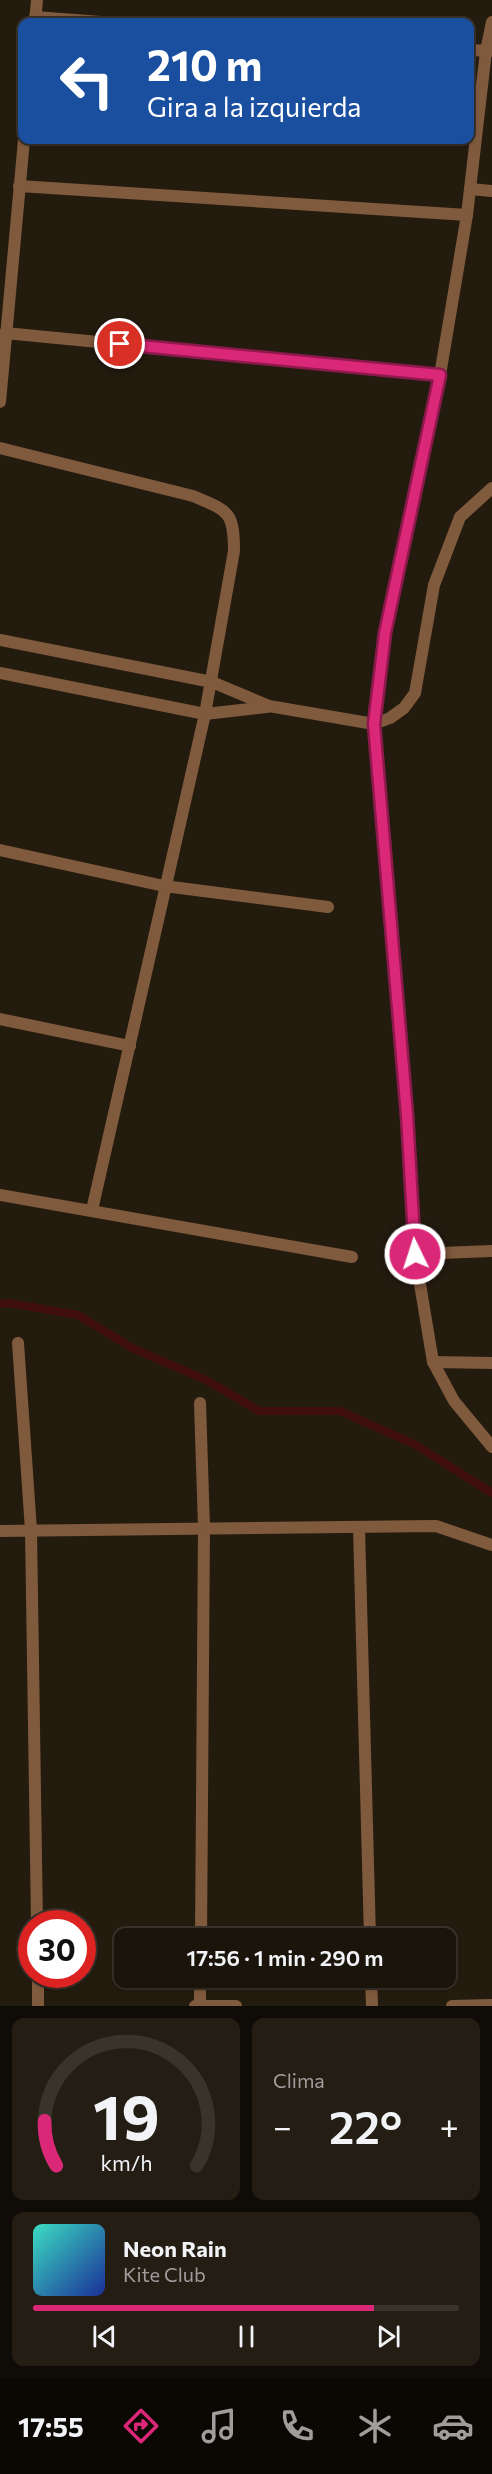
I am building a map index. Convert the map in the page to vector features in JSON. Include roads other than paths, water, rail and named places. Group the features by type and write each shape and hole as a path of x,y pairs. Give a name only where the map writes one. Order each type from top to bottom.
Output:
{"street":[{"path":"35,18 37,0"},
{"path":"492,22 467,215 440,375 385,633 374,724 407,1115 415,1254 433,1362 454,1401 492,1447"},
{"path":"474,50 489,51"},
{"path":"0,402 24,144"},
{"path":"19,186 467,215"},
{"path":"470,189 492,191"},
{"path":"5,333 440,375"},
{"path":"0,448 193,496 223,509 234,526 234,551 212,682 92,1210"},
{"path":"0,640 212,682 269,706 374,724 390,718 404,708 415,693 434,585 460,517 492,488"},
{"path":"0,673 205,714 269,706"},
{"path":"0,850 164,886 328,907"},
{"path":"0,1019 130,1047"},
{"path":"0,1195 352,1257"},
{"path":"415,1254 492,1251"},
{"path":"18,1343 31,1530 37,1910"},
{"path":"433,1362 492,1363"},
{"path":"200,1403 204,1527 201,1928"},
{"path":"0,1531 436,1526 492,1545"},
{"path":"359,1528 370,1928"},
{"path":"38,1988 38,2006"},
{"path":"200,1988 200,2006"},
{"path":"371,1988 372,2006"},
{"path":"195,2006 236,2006"},
{"path":"452,2006 492,2006"}],"waterway":[{"path":"0,1304 9,1303 78,1315 132,1348 208,1381 259,1411 340,1411 416,1445 492,1493"}]}
